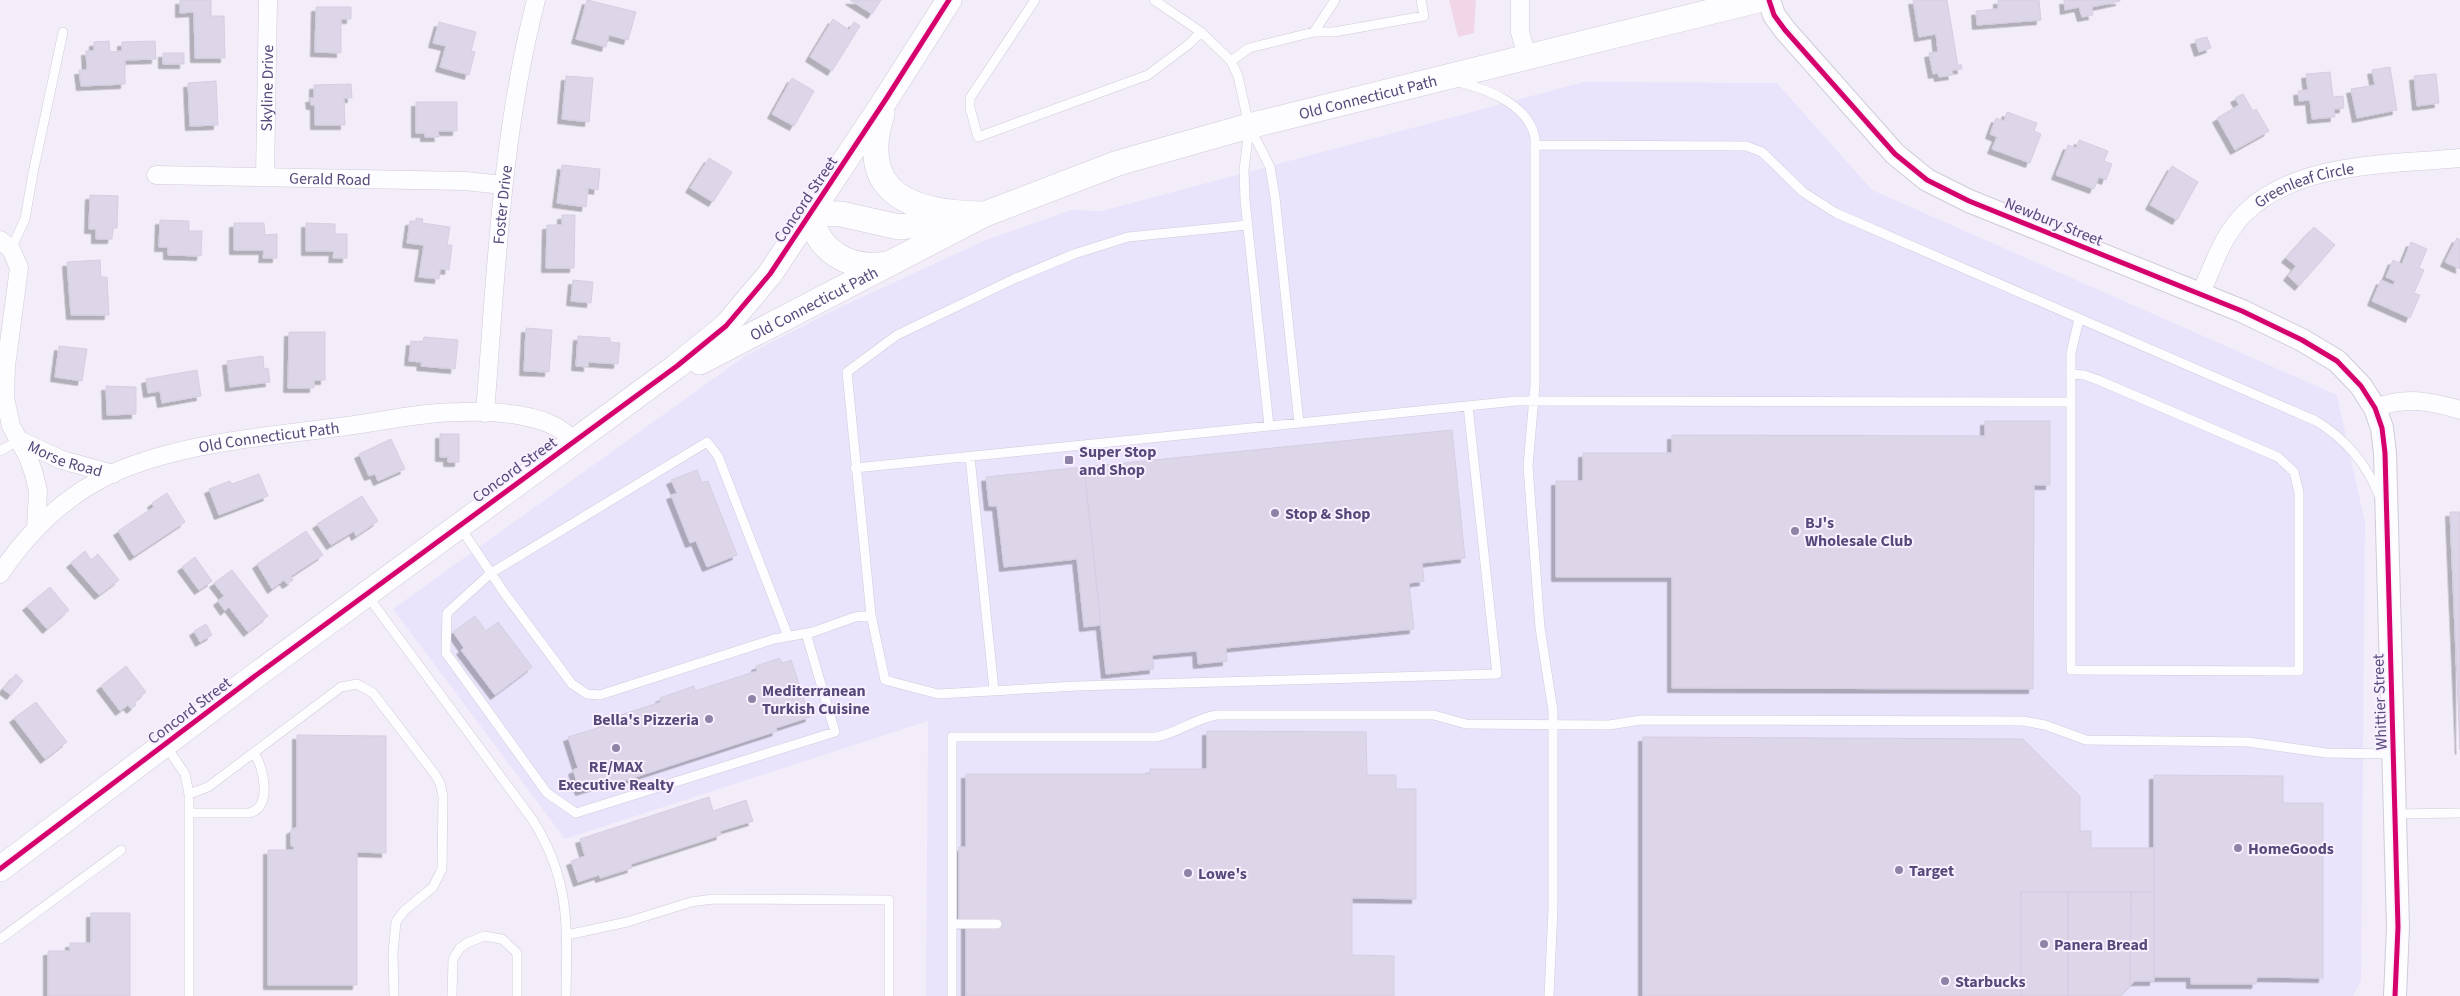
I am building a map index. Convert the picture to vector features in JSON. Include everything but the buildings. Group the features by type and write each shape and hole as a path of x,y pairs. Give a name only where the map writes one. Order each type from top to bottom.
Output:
{"main road":[{"name":"Concord Street","path":"0,869 366,594 702,347 738,314 770,274 949,0"},
{"name":"Old Connecticut Path","path":"642,392 985,214 1118,163 1249,126 1758,0"},
{"path":"886,99 878,128 875,153 881,174 890,189 904,200 921,207 948,213 985,214"},
{"path":"810,213 817,237 832,254 869,266 889,264"},
{"name":"Old Connecticut Path","path":"810,213 841,214 899,227 922,226 985,214"}],"street":[{"name":"Skyline Drive","path":"266,176 268,0"},
{"name":"Foster Drive","path":"485,412 504,185 516,91 536,0"},
{"path":"1520,0 1520,32 1527,56"},
{"name":"Newbury Street","path":"1769,0 1774,15 1785,30 1884,143 1916,172 1969,201 2201,293 2287,332 2326,354 2354,377 2374,408"},
{"name":"Greenleaf Circle","path":"2201,293 2230,232 2244,214 2284,186 2330,172 2460,158"},
{"name":"Gerald Road","path":"156,174 465,181 504,185"},
{"name":"Morse Road","path":"5,245 19,268 6,366 6,411 28,457 38,491 36,529"},
{"path":"2374,408 2391,402 2409,399 2460,410"},
{"name":"Whittier Street","path":"2374,408 2384,440 2398,926 2395,996"},
{"name":"Old Connecticut Path","path":"0,574 36,529 74,496 113,474 172,454 251,439 446,412 485,412 525,417 553,424 565,431 573,441"},
{"name":"Morse Road","path":"19,440 62,460 113,474"}],"lane":[{"path":"1035,0 970,98 970,108 978,137 1148,75 1189,44 1201,32"},
{"path":"1154,0 1201,32 1231,61 1238,76 1249,126 1264,153 1273,182 1299,423"},
{"path":"1314,32 1334,0"},
{"path":"1231,61 1249,48 1314,32 1334,32 1424,16 1421,0"},
{"path":"5,245 25,219 33,172 63,32"},
{"path":"1443,79 1489,92 1518,109 1530,122 1535,145 1534,400 1528,451 1528,485 1540,628 1553,697 1553,909 1549,996"},
{"path":"1249,126 1244,170 1269,426"},
{"path":"1535,145 1753,147 1766,155 1803,192 1826,208 2304,415 2327,428 2347,444 2363,465 2380,500 2386,525"},
{"path":"1248,224 1128,237 1074,254 1016,278 897,335 846,372 870,615 886,680 938,694 1087,685 1497,674 1468,406"},
{"path":"2071,374 2084,375 2098,380 2278,457 2289,465 2297,478 2299,493 2299,671 2071,670 2071,374 2072,344 2079,319"},
{"path":"855,468 1534,400 2071,402"},
{"path":"0,451 19,440"},
{"path":"788,636 718,456 707,442 491,573 447,613 446,653 547,793 576,813 835,732 806,633"},
{"path":"970,457 994,690"},
{"path":"459,525 491,573 572,684 587,694 605,694 788,636 806,633 855,617 870,615"},
{"path":"366,594 540,832 560,876 565,908 566,996"},
{"path":"189,794 208,787 341,687 357,684 373,693 437,778 443,796 442,869 433,888 404,910 396,922 393,952 394,996"},
{"path":"952,996 952,737 1156,737 1176,732 1204,718 1218,715 1434,715 1466,724 1553,725 1615,725 1642,720 2023,721 2045,725 2086,740 2248,742 2326,754 2393,754"},
{"path":"165,744 185,774 189,794 189,996"},
{"path":"189,813 248,813 256,811 262,803 263,776 261,765 254,752"},
{"path":"2394,814 2460,813"},
{"path":"0,939 121,850"},
{"path":"566,935 627,922 691,902 713,899 889,900 889,996"},
{"path":"952,996 952,924 997,924"},
{"path":"452,996 453,960 460,948 484,936 502,939 517,953 517,996"}],"shaded area":[{"path":"1449,0 1476,0 1474,33 1458,37"},
{"path":"1584,82 1777,83 1872,190 2337,395 2365,523 2361,981 2353,996 926,996 928,721 565,839 393,609 745,356 830,312 986,240 1071,210 1102,211"}],"cycle path":[{"path":"0,869 255,676 677,366 726,326 770,274 949,0"},
{"path":"1769,0 1774,15 1785,30 1895,154 1927,180 1969,201 2242,311 2302,340 2337,361 2361,386 2375,408 2382,428 2385,453 2398,927 2395,996"}],"place":[{"name":"Super Stop and Shop","path":"1069,460"},
{"name":"Stop & Shop","path":"1275,513"},
{"name":"BJ's Wholesale Club","path":"1795,531"},
{"name":"Mediterranean Turkish Cuisine","path":"752,699"},
{"name":"Bella's Pizzeria","path":"709,719"},
{"name":"RE/MAX Executive Realty","path":"616,748"},
{"name":"HomeGoods","path":"2238,848"},
{"name":"Target","path":"1899,870"},
{"name":"Lowe's","path":"1188,873"},
{"name":"Panera Bread","path":"2044,944"},
{"name":"Starbucks","path":"1945,981"}]}
